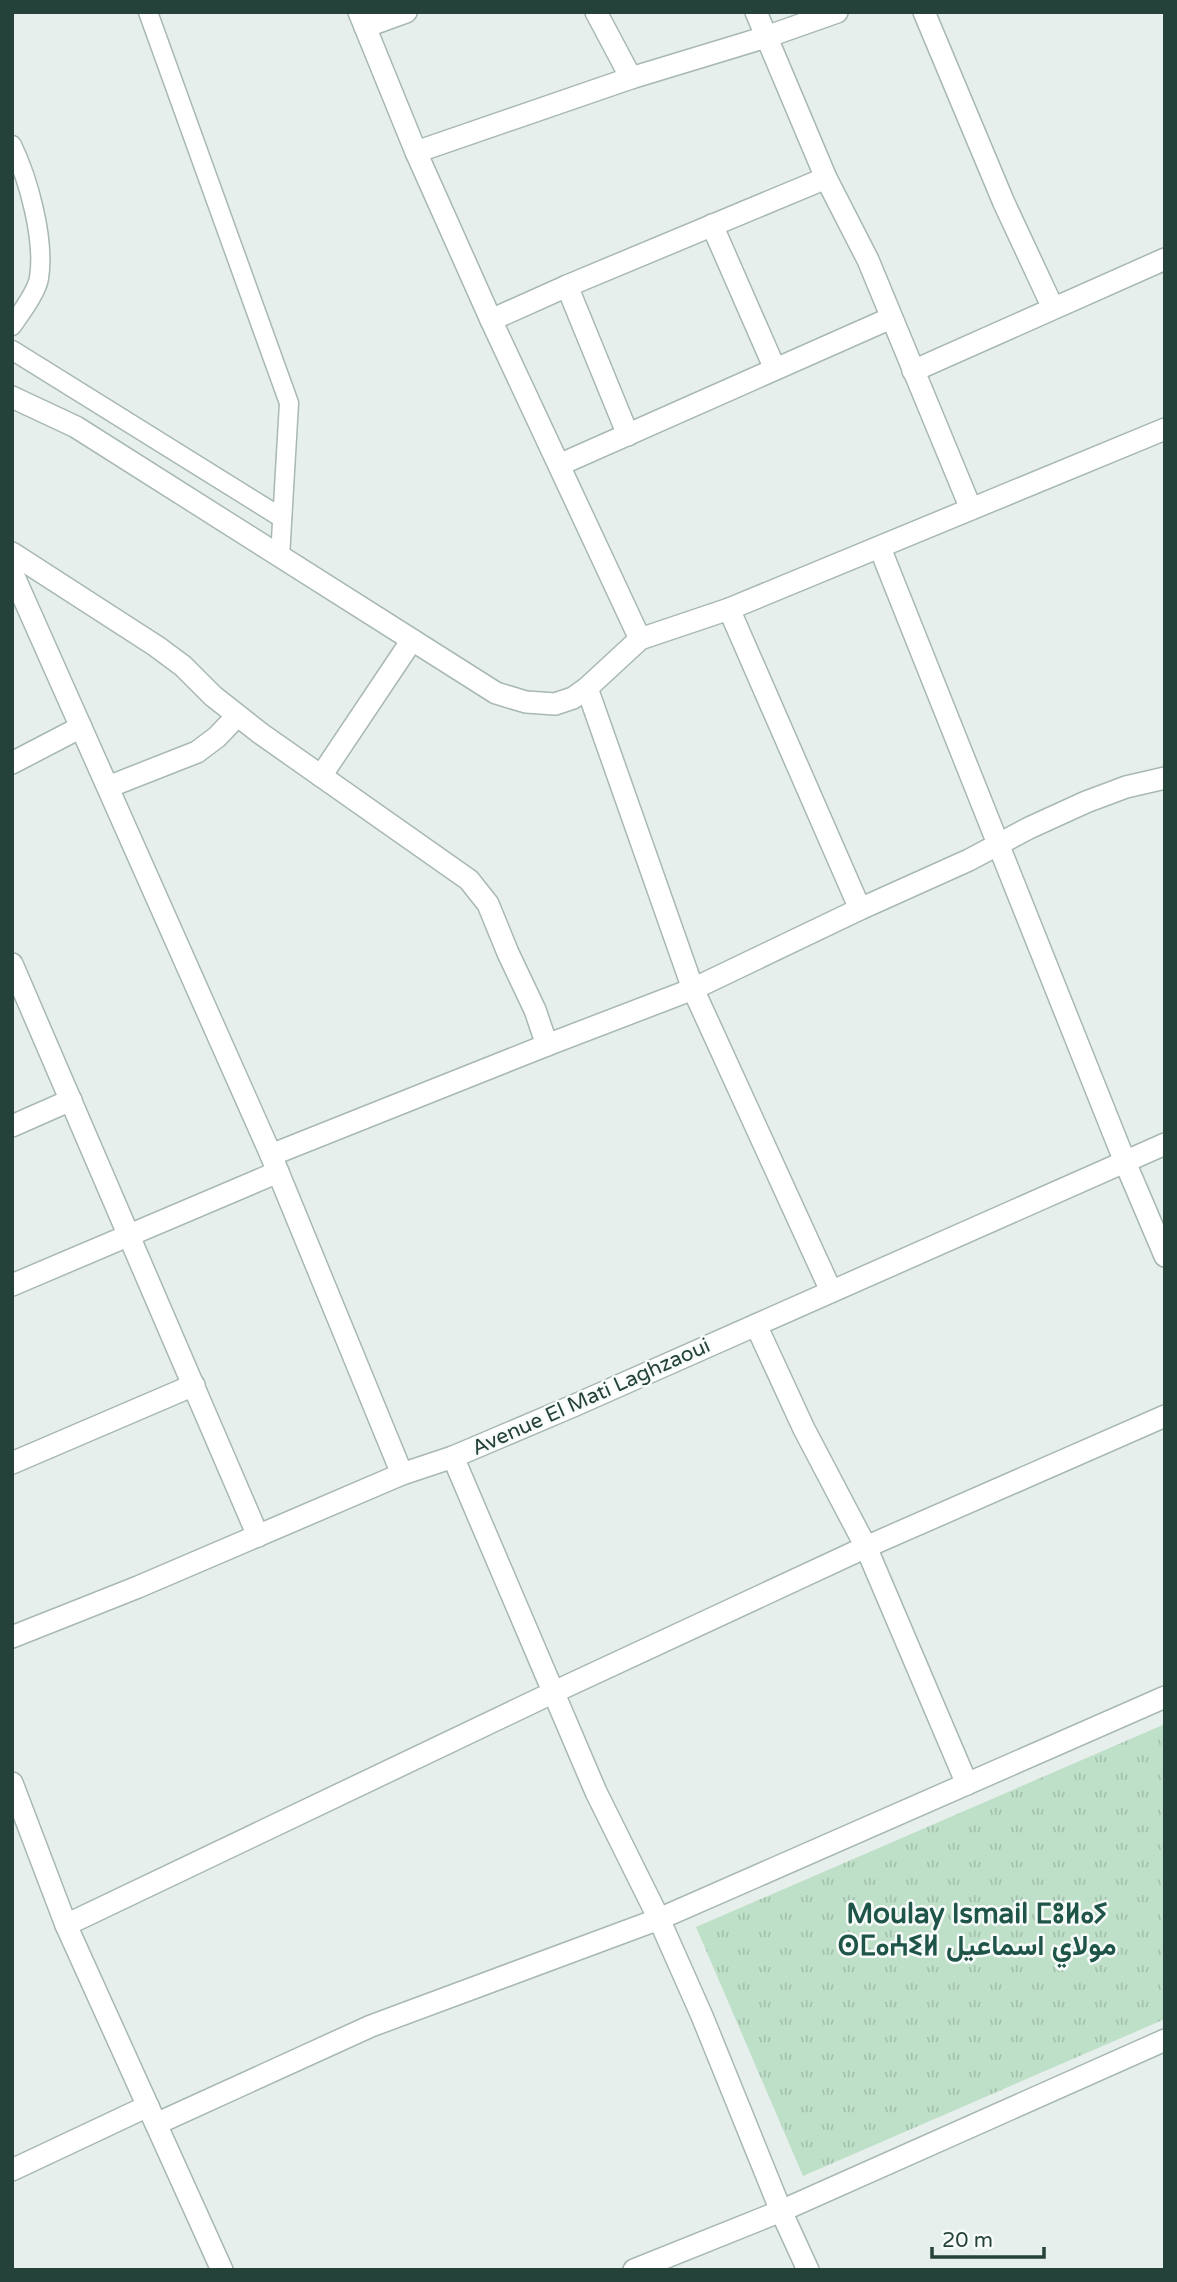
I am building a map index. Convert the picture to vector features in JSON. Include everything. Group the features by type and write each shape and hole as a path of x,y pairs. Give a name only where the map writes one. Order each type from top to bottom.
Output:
{"street":[{"path":"406,12 362,20 416,152 491,320 640,639"},
{"path":"596,12 631,78"},
{"path":"756,12 826,178 868,260 971,509"},
{"path":"416,152 631,78 766,37 837,12"},
{"path":"923,12 1004,203 1053,309"},
{"path":"491,320 826,178"},
{"path":"712,225 775,369"},
{"path":"913,371 1165,259"},
{"path":"567,286 628,435"},
{"path":"559,466 891,318"},
{"path":"12,397 76,427 496,693 526,702 555,704 573,698 587,688 640,639 729,609 1165,429"},
{"path":"880,548 1165,1256"},
{"path":"12,553 156,646 183,666 237,716 469,880 488,904 536,1010 547,1045"},
{"path":"12,572 274,1164 402,1474"},
{"path":"729,609 860,909"},
{"path":"321,776 412,640"},
{"path":"587,688 693,989 831,1291"},
{"path":"108,788 197,752 217,737 237,716"},
{"path":"12,763 81,727"},
{"path":"12,1285 130,1236 274,1164 547,1045 693,989 1086,802 1126,787 1165,778"},
{"path":"12,964 258,1536"},
{"path":"12,1126 71,1100"},
{"name":"Avenue El Mati Laghzaoui","path":"12,1637 138,1587 402,1474 453,1457 573,1406 1165,1144"},
{"path":"755,1325 804,1429 866,1547 967,1784"},
{"path":"12,1463 194,1385"},
{"path":"66,1925 552,1693 866,1547 1165,1416"},
{"path":"453,1457 596,1792 659,1919 702,2016 781,2211 808,2270"},
{"path":"12,2170 371,2026 659,1919 1165,1697"},
{"path":"12,1783 19,1822 222,2270"},
{"path":"634,2270 781,2211 1165,2040"}],"lane":[{"path":"148,12 289,403 280,556"},
{"path":"12,145 20,161 39,235 39,281 12,326"},
{"path":"12,350 282,518"}],"green space":[{"path":"1165,1724 1165,2019 803,2176 696,1927"}],"district":[{"name":"Moulay Ismail ⵎⵓⵍⴰⵢ ⵙⵎⴰⵄⵉⵍ مولاي اسماعيل","path":"977,1930"}]}
